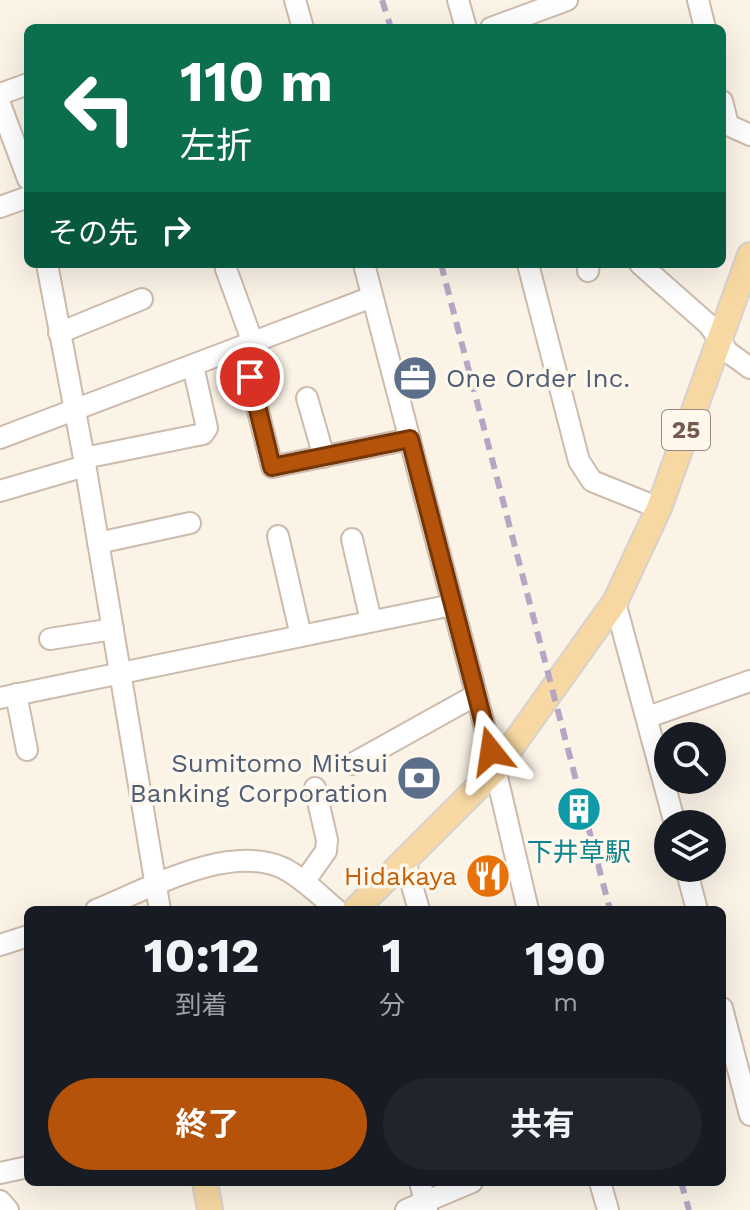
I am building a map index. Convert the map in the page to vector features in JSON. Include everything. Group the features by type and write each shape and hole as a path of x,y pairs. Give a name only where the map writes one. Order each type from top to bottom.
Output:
{"main road":[{"name":"25","path":"359,906 495,770 615,602 659,508 750,255"},
{"path":"206,1186 210,1210"}],"street":[{"path":"295,0 302,24"},
{"path":"458,0 465,24"},
{"path":"698,0 704,24"},
{"path":"501,24 559,1"},
{"path":"0,94 24,85"},
{"path":"0,104 24,168"},
{"path":"726,117 728,125 750,135"},
{"path":"0,207 24,198"},
{"path":"48,268 85,462 159,906"},
{"path":"365,268 476,695 527,906"},
{"path":"529,268 579,461 592,481 659,508"},
{"path":"645,268 709,325 728,352 750,368"},
{"path":"226,269 247,345 272,467 410,439"},
{"path":"0,438 372,297"},
{"path":"59,333 142,299"},
{"path":"0,491 85,462 203,434 207,428 193,366"},
{"path":"307,398 324,457"},
{"path":"98,543 190,523"},
{"path":"278,536 301,636"},
{"path":"352,539 371,621"},
{"path":"615,602 671,810"},
{"path":"27,750 8,696 452,605"},
{"path":"50,639 113,629"},
{"path":"648,717 750,681"},
{"path":"352,764 476,695"},
{"path":"304,882 326,851 327,840 315,788"},
{"path":"106,906 211,865 237,860 263,861 284,869 332,906"},
{"path":"405,861 418,906"},
{"path":"690,882 696,906"},
{"path":"0,945 24,937"},
{"path":"726,1018 743,1060 750,1115"},
{"path":"0,1173 24,1168"},
{"path":"420,1201 461,1186"},
{"path":"601,1186 608,1210"},
{"path":"0,1201 8,1210"}],"railway":[{"path":"382,0 390,24"},
{"path":"442,268 609,906"},
{"path":"682,1186 689,1210"}],"place":[{"name":"One Order Inc.","path":"415,378"},
{"name":"Sumitomo Mitsui Banking Corporation","path":"419,778"},
{"name":"下井草駅","path":"579,809"},
{"name":"Hidakaya","path":"488,876"}],"route":[{"path":"250,377 272,467 410,439 491,751"}]}
